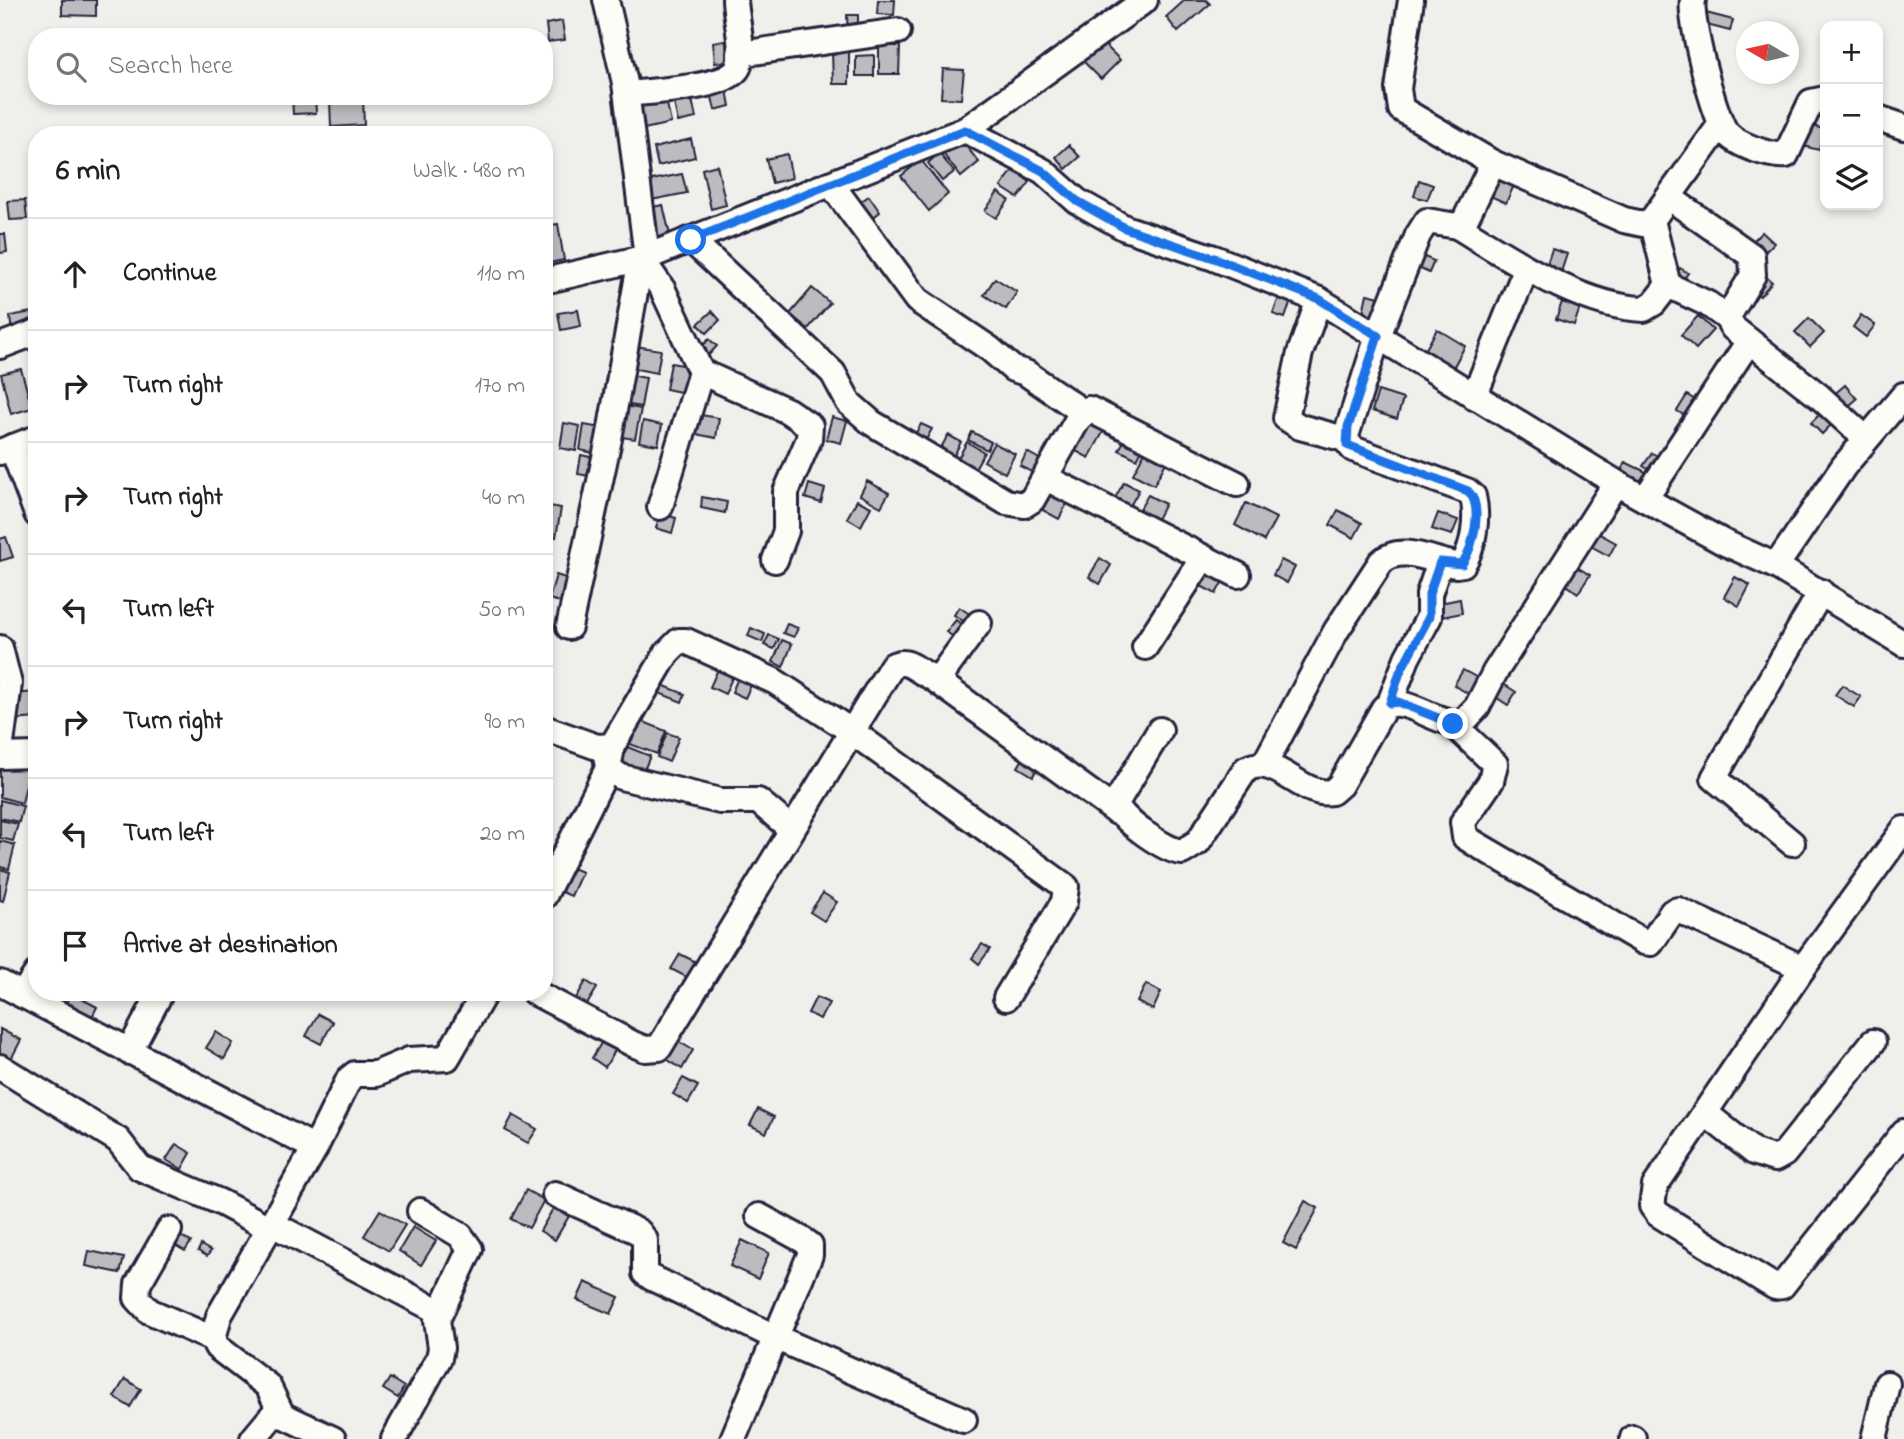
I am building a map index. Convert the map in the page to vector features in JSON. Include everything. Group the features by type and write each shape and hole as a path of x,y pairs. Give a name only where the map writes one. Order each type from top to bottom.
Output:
{"street":[{"path":"569,627 610,439 644,258 627,94 606,0"},
{"path":"627,94 715,83 737,71 740,54 734,0"},
{"path":"553,279 644,258 965,130 1145,0"},
{"path":"1411,0 1398,89 1401,109 1493,163 1624,220 1643,224 1652,220 1721,124"},
{"path":"1693,0 1691,20 1721,124 1732,138 1766,152 1786,155 1811,102 1820,100"},
{"path":"740,54 898,31"},
{"path":"1883,120 1904,127"},
{"path":"965,130 1043,171 1077,201 1125,228 1214,258 1319,299 1616,483 1723,542 1776,566 1904,644"},
{"path":"1457,226 1463,224 1468,216 1493,163"},
{"path":"831,184 917,300 990,349 1013,369 1026,373 1083,412"},
{"path":"1670,198 1752,256 1753,275 1727,318"},
{"path":"1345,439 1378,336 1423,225 1433,220 1457,226 1525,269 1583,295 1637,309 1649,307 1668,285"},
{"path":"1652,220 1668,285"},
{"path":"691,240 833,373 849,403 872,424 1006,502 1024,505 1032,500 1083,412 1089,409 1237,484"},
{"path":"644,258 663,290 701,372 788,411 810,426 809,439 789,484 786,531 775,559"},
{"path":"1474,397 1525,269"},
{"path":"1668,285 1707,304 1727,318 1733,328 1865,438"},
{"path":"1264,765 1336,631 1381,562 1390,554 1399,552 1440,562 1462,564 1467,557 1475,518 1473,496 1468,491 1353,449 1345,439 1300,427 1286,418 1300,353 1319,299"},
{"path":"0,346 28,335"},
{"path":"1644,499 1749,341"},
{"path":"660,507 701,372"},
{"path":"1776,566 1865,438 1904,395"},
{"path":"28,441 6,450 28,495"},
{"path":"1046,478 1238,575"},
{"path":"1453,724 1469,718 1477,707 1495,671 1616,483"},
{"path":"1145,647 1203,558"},
{"path":"551,1001 633,1044 653,1051 659,1048 790,828 892,666 900,661 933,678 1166,847 1182,852 1198,842 1245,769 1255,764 1264,765 1316,791 1332,792 1340,785 1384,708 1390,703 1400,672 1429,617 1429,594 1440,562"},
{"path":"1792,843 1713,778 1821,592"},
{"path":"933,678 944,673 979,623"},
{"path":"553,876 608,754 667,653 679,641 687,641 774,681 851,731 1066,887 1064,902 1006,998"},
{"path":"0,648 9,684 0,751"},
{"path":"1390,703 1398,702 1453,724 1495,764 1491,781 1463,822 1465,837 1644,942 1651,943 1672,912 1678,910 1803,968"},
{"path":"1117,812 1116,803 1120,793 1160,730"},
{"path":"553,732 608,754 635,782 720,802 758,801 790,828"},
{"path":"0,756 28,755"},
{"path":"1904,829 1803,968 1655,1186 1651,1196 1652,1206 1658,1214 1775,1287 1789,1280 1904,1132"},
{"path":"0,983 28,998"},
{"path":"22,995 28,986"},
{"path":"33,1001 315,1148"},
{"path":"129,1052 156,1001"},
{"path":"213,1339 219,1317 267,1227 315,1148 344,1088 355,1074 376,1074 409,1060 447,1058 480,1001"},
{"path":"1705,1114 1754,1152 1775,1159 1784,1154 1873,1042"},
{"path":"0,1067 124,1145 140,1168 220,1202 267,1227 276,1226 440,1312"},
{"path":"555,1194 639,1232 645,1240 645,1273 652,1278 776,1338 964,1420"},
{"path":"394,1439 439,1358 441,1348 437,1320 470,1249 460,1235 420,1211"},
{"path":"733,1439 805,1272 810,1245 759,1216"},
{"path":"169,1230 138,1284 137,1298 149,1311 213,1339 222,1353 268,1386 282,1415"},
{"path":"1874,1439 1887,1384"},
{"path":"253,1439 263,1423 272,1416 282,1415 333,1439"}],"building":[{"path":"62,0 96,0 96,16 62,15"},
{"path":"878,0 895,0 894,15 877,14"},
{"path":"1185,0 1206,0 1210,4 1178,32 1166,17"},
{"path":"1706,13 1733,20 1730,31 1703,24"},
{"path":"847,15 858,15 858,34 848,34"},
{"path":"562,21 565,40 553,41 553,28 546,28 546,24"},
{"path":"726,41 728,61 715,63 713,42"},
{"path":"1102,42 1120,60 1101,79 1083,61"},
{"path":"879,46 900,46 899,74 879,74"},
{"path":"849,50 849,84 833,84 832,51"},
{"path":"874,55 874,76 856,76 856,56"},
{"path":"943,69 964,70 961,99 941,98"},
{"path":"690,90 696,118 678,122 672,94"},
{"path":"727,90 730,106 715,110 711,93"},
{"path":"666,99 671,123 644,129 639,106"},
{"path":"292,105 316,105 316,113 293,114"},
{"path":"330,105 363,105 364,125 331,126"},
{"path":"1808,125 1820,128 1819,150 1803,146"},
{"path":"691,139 695,157 658,166 654,148"},
{"path":"962,141 979,162 961,177 944,155"},
{"path":"1069,145 1080,157 1066,169 1056,157"},
{"path":"939,153 954,172 942,181 928,163"},
{"path":"787,154 792,178 772,183 766,159"},
{"path":"921,160 948,194 929,211 901,176"},
{"path":"717,165 726,205 711,209 702,169"},
{"path":"1013,170 1030,182 1018,198 1001,187"},
{"path":"1497,173 1516,181 1506,203 1488,195"},
{"path":"682,174 687,193 651,200 647,181"},
{"path":"1419,180 1433,185 1427,200 1414,196"},
{"path":"998,192 1009,200 996,218 985,211"},
{"path":"869,196 880,212 871,219 860,202"},
{"path":"25,200 27,219 10,220 8,201"},
{"path":"663,205 670,235 650,239 643,209"},
{"path":"558,224 564,260 553,262 553,225"},
{"path":"1762,232 1774,243 1761,256 1749,245"},
{"path":"0,234 5,234 7,252 0,253"},
{"path":"1552,249 1567,254 1559,278 1544,273"},
{"path":"1415,253 1434,261 1429,273 1411,265"},
{"path":"1680,268 1688,273 1680,284 1673,279"},
{"path":"1764,275 1772,282 1760,296 1752,289"},
{"path":"995,278 1017,292 1006,309 984,295"},
{"path":"812,288 830,303 808,329 790,314"},
{"path":"1367,294 1384,298 1379,321 1362,317"},
{"path":"1279,297 1291,301 1285,318 1273,314"},
{"path":"1562,302 1580,308 1574,325 1556,319"},
{"path":"578,310 581,326 561,330 558,313"},
{"path":"712,311 720,320 707,333 698,324"},
{"path":"28,313 28,332 12,334 10,316"},
{"path":"1861,315 1875,325 1866,337 1853,327"},
{"path":"1698,316 1713,330 1696,349 1681,335"},
{"path":"1809,318 1824,333 1810,347 1795,332"},
{"path":"1437,329 1465,346 1449,375 1421,358"},
{"path":"709,339 717,346 705,359 697,352"},
{"path":"635,346 661,350 657,373 631,368"},
{"path":"671,363 694,367 690,394 666,389"},
{"path":"21,369 28,394 28,409 11,414 1,374"},
{"path":"624,374 646,378 641,407 619,403"},
{"path":"1845,385 1857,399 1844,410 1832,396"},
{"path":"1378,391 1403,399 1397,419 1372,411"},
{"path":"1687,395 1697,401 1687,417 1677,411"},
{"path":"619,405 641,409 635,439 614,436"},
{"path":"1821,413 1832,424 1822,434 1811,423"},
{"path":"695,414 719,418 716,438 691,433"},
{"path":"832,417 847,421 841,443 826,439"},
{"path":"1091,417 1107,425 1089,458 1074,450"},
{"path":"643,421 662,425 658,445 639,442"},
{"path":"564,423 580,426 576,451 560,448"},
{"path":"921,424 932,429 922,447 911,441"},
{"path":"584,425 607,429 602,455 580,450"},
{"path":"972,432 991,442 987,450 968,440"},
{"path":"948,435 961,442 950,463 937,455"},
{"path":"1125,439 1143,448 1137,459 1119,450"},
{"path":"967,442 984,452 972,474 955,464"},
{"path":"994,443 1015,454 1005,473 984,461"},
{"path":"1147,448 1168,459 1154,485 1133,474"},
{"path":"1027,452 1048,464 1041,477 1020,466"},
{"path":"1652,453 1661,458 1653,472 1643,466"},
{"path":"581,455 604,460 601,478 578,474"},
{"path":"1625,462 1646,472 1640,484 1620,473"},
{"path":"867,481 889,493 881,507 860,495"},
{"path":"1124,482 1139,490 1126,513 1111,505"},
{"path":"809,484 825,489 821,503 805,498"},
{"path":"1050,488 1070,498 1059,519 1039,508"},
{"path":"1148,495 1165,504 1155,523 1137,514"},
{"path":"702,497 727,502 725,513 701,508"},
{"path":"857,500 871,507 861,526 847,518"},
{"path":"1246,503 1276,518 1264,541 1235,525"},
{"path":"553,507 561,508 556,537 553,536"},
{"path":"1338,510 1362,523 1354,538 1330,525"},
{"path":"660,513 676,518 672,533 656,528"},
{"path":"1438,513 1458,520 1452,535 1432,529"},
{"path":"1598,533 1616,543 1609,556 1591,546"},
{"path":"6,537 13,557 0,561 0,539"},
{"path":"1100,558 1111,565 1100,584 1089,577"},
{"path":"1281,560 1295,567 1287,583 1273,575"},
{"path":"1572,564 1590,575 1578,593 1561,581"},
{"path":"1207,570 1224,579 1216,594 1199,585"},
{"path":"556,575 575,581 568,604 553,600"},
{"path":"1735,577 1750,585 1739,606 1724,597"},
{"path":"1460,599 1462,613 1437,618 1435,604"},
{"path":"959,607 974,617 969,625 954,615"},
{"path":"956,620 963,626 954,637 946,632"},
{"path":"787,624 798,628 794,637 783,633"},
{"path":"751,628 765,634 762,642 748,636"},
{"path":"769,635 779,639 774,649 764,645"},
{"path":"782,640 792,644 783,667 773,662"},
{"path":"718,669 733,676 725,694 710,687"},
{"path":"1463,670 1481,680 1472,696 1454,685"},
{"path":"740,673 754,679 745,698 732,692"},
{"path":"1499,681 1516,692 1508,705 1491,694"},
{"path":"662,685 685,694 682,702 659,693"},
{"path":"1842,685 1861,697 1854,707 1835,695"},
{"path":"28,693 28,719 13,720 12,694"},
{"path":"639,720 666,731 657,754 630,744"},
{"path":"667,733 679,737 669,762 657,757"},
{"path":"625,746 650,756 640,780 616,770"},
{"path":"1026,754 1040,763 1033,776 1018,767"},
{"path":"0,760 28,767 22,803 0,797"},
{"path":"0,800 23,806 19,822 0,818"},
{"path":"0,820 18,824 13,841 0,838"},
{"path":"0,841 15,845 9,869 0,867"},
{"path":"562,864 582,872 571,896 553,888"},
{"path":"0,869 10,872 3,901 0,900"},
{"path":"823,893 837,902 824,921 810,912"},
{"path":"982,944 990,949 979,964 972,958"},
{"path":"680,954 704,966 696,982 671,969"},
{"path":"586,981 597,988 583,1011 572,1005"},
{"path":"1146,984 1161,992 1153,1010 1137,1002"},
{"path":"816,997 829,1003 820,1019 808,1013"},
{"path":"67,1001 86,1001 97,1007 87,1027 60,1014"},
{"path":"318,1014 333,1022 321,1044 306,1036"},
{"path":"0,1029 21,1040 9,1063 0,1058"},
{"path":"216,1032 233,1043 224,1059 206,1048"},
{"path":"603,1040 616,1049 605,1067 592,1058"},
{"path":"676,1040 693,1050 682,1069 665,1058"},
{"path":"683,1078 698,1086 688,1103 673,1094"},
{"path":"758,1109 774,1117 766,1133 750,1125"},
{"path":"513,1115 537,1129 528,1143 505,1130"},
{"path":"176,1144 191,1153 182,1169 166,1160"},
{"path":"526,1190 544,1200 529,1228 511,1219"},
{"path":"1305,1201 1318,1208 1296,1250 1283,1243"},
{"path":"557,1202 572,1211 555,1240 540,1231"},
{"path":"380,1210 405,1225 389,1251 364,1236"},
{"path":"413,1227 436,1241 421,1265 399,1251"},
{"path":"179,1235 191,1242 185,1251 173,1244"},
{"path":"742,1240 769,1253 758,1279 730,1266"},
{"path":"201,1245 211,1251 207,1256 198,1251"},
{"path":"89,1251 124,1258 120,1273 86,1266"},
{"path":"585,1282 619,1297 611,1314 577,1300"},
{"path":"390,1378 404,1387 398,1398 383,1389"},
{"path":"125,1379 141,1389 130,1407 114,1397"}],"route":[{"path":"691,240 965,130 1043,171 1077,201 1125,228 1214,258 1319,299 1378,336 1348,427 1345,439 1347,445 1468,491 1475,503 1472,540 1467,557 1462,564 1440,562 1429,594 1429,617 1400,672 1390,703 1398,702 1453,724"}]}
